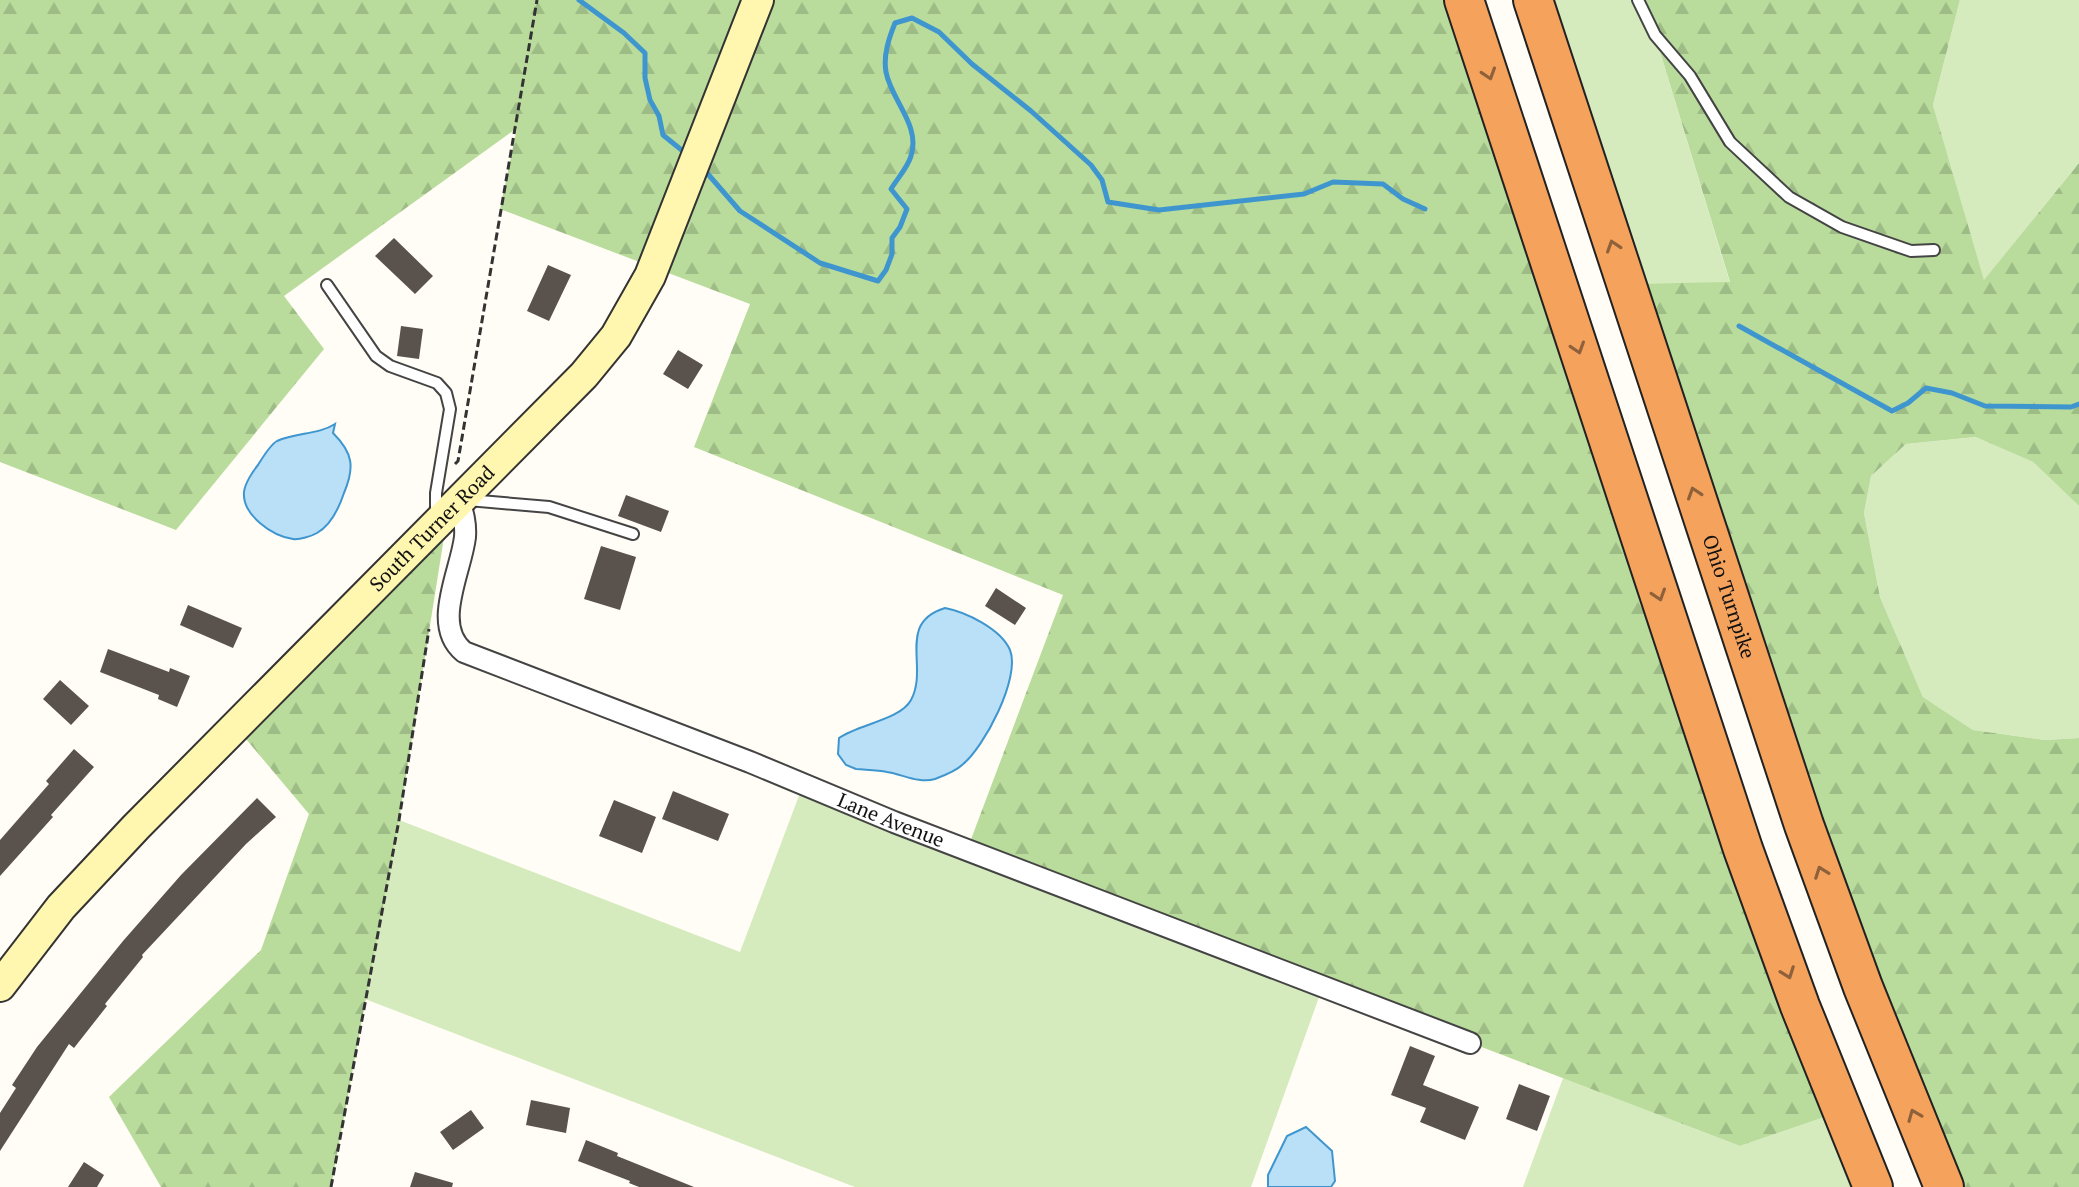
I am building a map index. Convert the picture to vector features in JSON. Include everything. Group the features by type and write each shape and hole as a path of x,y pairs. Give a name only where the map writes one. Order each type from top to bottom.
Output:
{"highway":[{"path":"1464,0 1743,849 1800,1006 1873,1187"},
{"name":"Ohio Turnpike","path":"1533,0 1804,825 1863,987 1944,1187"}],"street":[{"name":"South Turner Road","path":"0,986 61,907 136,827 584,375 616,336 650,276 758,0"},
{"name":"Lane Avenue","path":"459,500 466,520 465,539 449,608 449,627 451,637 464,652 750,762 894,822 1470,1043"}],"lane":[{"path":"1638,0 1655,35 1690,76 1730,142 1789,197 1842,227 1911,251 1934,250"},
{"path":"327,285 376,356 390,366 437,383 446,393 450,409 436,493 436,523"},
{"path":"459,500 549,507 633,534"}],"path":[{"path":"458,461 537,0"},
{"path":"331,1187 399,820 431,620"}],"green space":[{"path":"0,0 1464,0 1842,1111 1740,1146 967,850 1063,595 694,447 750,304 500,209 517,128 284,296 324,349 176,530 0,462"},
{"path":"1533,0 1638,0 1655,35 1730,283 1626,284"},
{"path":"1638,0 1960,0 1933,105 1984,280 2079,163 2079,506 2033,462 1976,437 1906,444 1871,476 1864,513 1880,597 1923,697 1973,730 2045,740 2079,738 2079,1187 1944,1187 1626,284 1730,282 1655,35"},
{"path":"1960,0 2079,0 2079,163 1984,281 1933,105"},
{"path":"1977,437 2033,462 2079,506 2079,738 2045,740 1973,730 1923,697 1880,597 1864,513 1871,476 1906,444"},
{"path":"445,531 399,820 331,1187 161,1187 109,1097 261,950 309,814 235,726"},
{"path":"803,785 1323,986 1251,1187 855,1187 365,999 399,820 740,952"},
{"path":"1563,1078 1740,1146 1842,1111 1873,1187 1523,1187"}],"water":[{"path":"335,424 333,433 345,447 351,468 348,484 334,516 315,534 293,539 276,534 260,523 248,509 244,492 252,474 277,441"},
{"path":"945,608 982,623 999,635 1010,650 1012,662 1005,694 980,744 959,767 929,780 846,765 838,754 839,738 906,707 916,687 917,635 930,615"},
{"path":"1306,1127 1332,1151 1335,1181 1331,1187 1268,1187 1268,1175 1287,1136"}],"building":[{"path":"394,238 433,276 415,294 375,256"},
{"path":"548,265 571,275 549,321 527,311"},
{"path":"401,326 423,329 419,359 397,356"},
{"path":"678,350 703,365 688,389 663,374"},
{"path":"626,495 669,511 661,532 618,516"},
{"path":"601,546 636,557 620,610 584,599"},
{"path":"996,588 1026,608 1015,625 985,606"},
{"path":"188,605 242,628 233,648 180,625"},
{"path":"108,649 169,672 170,668 190,676 177,707 158,699 159,695 100,672"},
{"path":"60,680 89,706 71,725 43,699"},
{"path":"74,749 94,767 0,876 0,840 49,784 46,781"},
{"path":"673,791 729,814 718,841 662,819"},
{"path":"257,798 276,817 246,844 142,955 74,1048 69,1044 0,1151 0,1113 16,1088 12,1085 37,1047 181,875"},
{"path":"614,800 656,817 642,853 599,836"},
{"path":"1410,1046 1435,1056 1423,1085 1479,1107 1465,1140 1420,1122 1426,1108 1391,1095"},
{"path":"1519,1084 1550,1096 1537,1131 1506,1119"},
{"path":"531,1100 570,1108 566,1133 526,1125"},
{"path":"471,1110 484,1128 453,1150 440,1132"},
{"path":"586,1140 694,1187 639,1187 578,1161"},
{"path":"84,1162 104,1175 97,1187 68,1187"},
{"path":"415,1172 453,1183 452,1187 410,1187"}],"waterway":[{"path":"579,0 624,33 645,53 645,78 663,135 684,152"},
{"path":"707,173 740,211 820,263 878,281 886,270 892,254 892,238 907,209 891,189 907,164 913,145 909,123 886,72 886,53 895,23 912,18 939,32 1091,165 1102,180 1108,202 1159,210 1304,194 1333,182 1383,184 1403,199 1425,209"},
{"path":"1739,326 1892,411 1926,388 1952,393 1985,406 2071,407 2079,404"}]}
